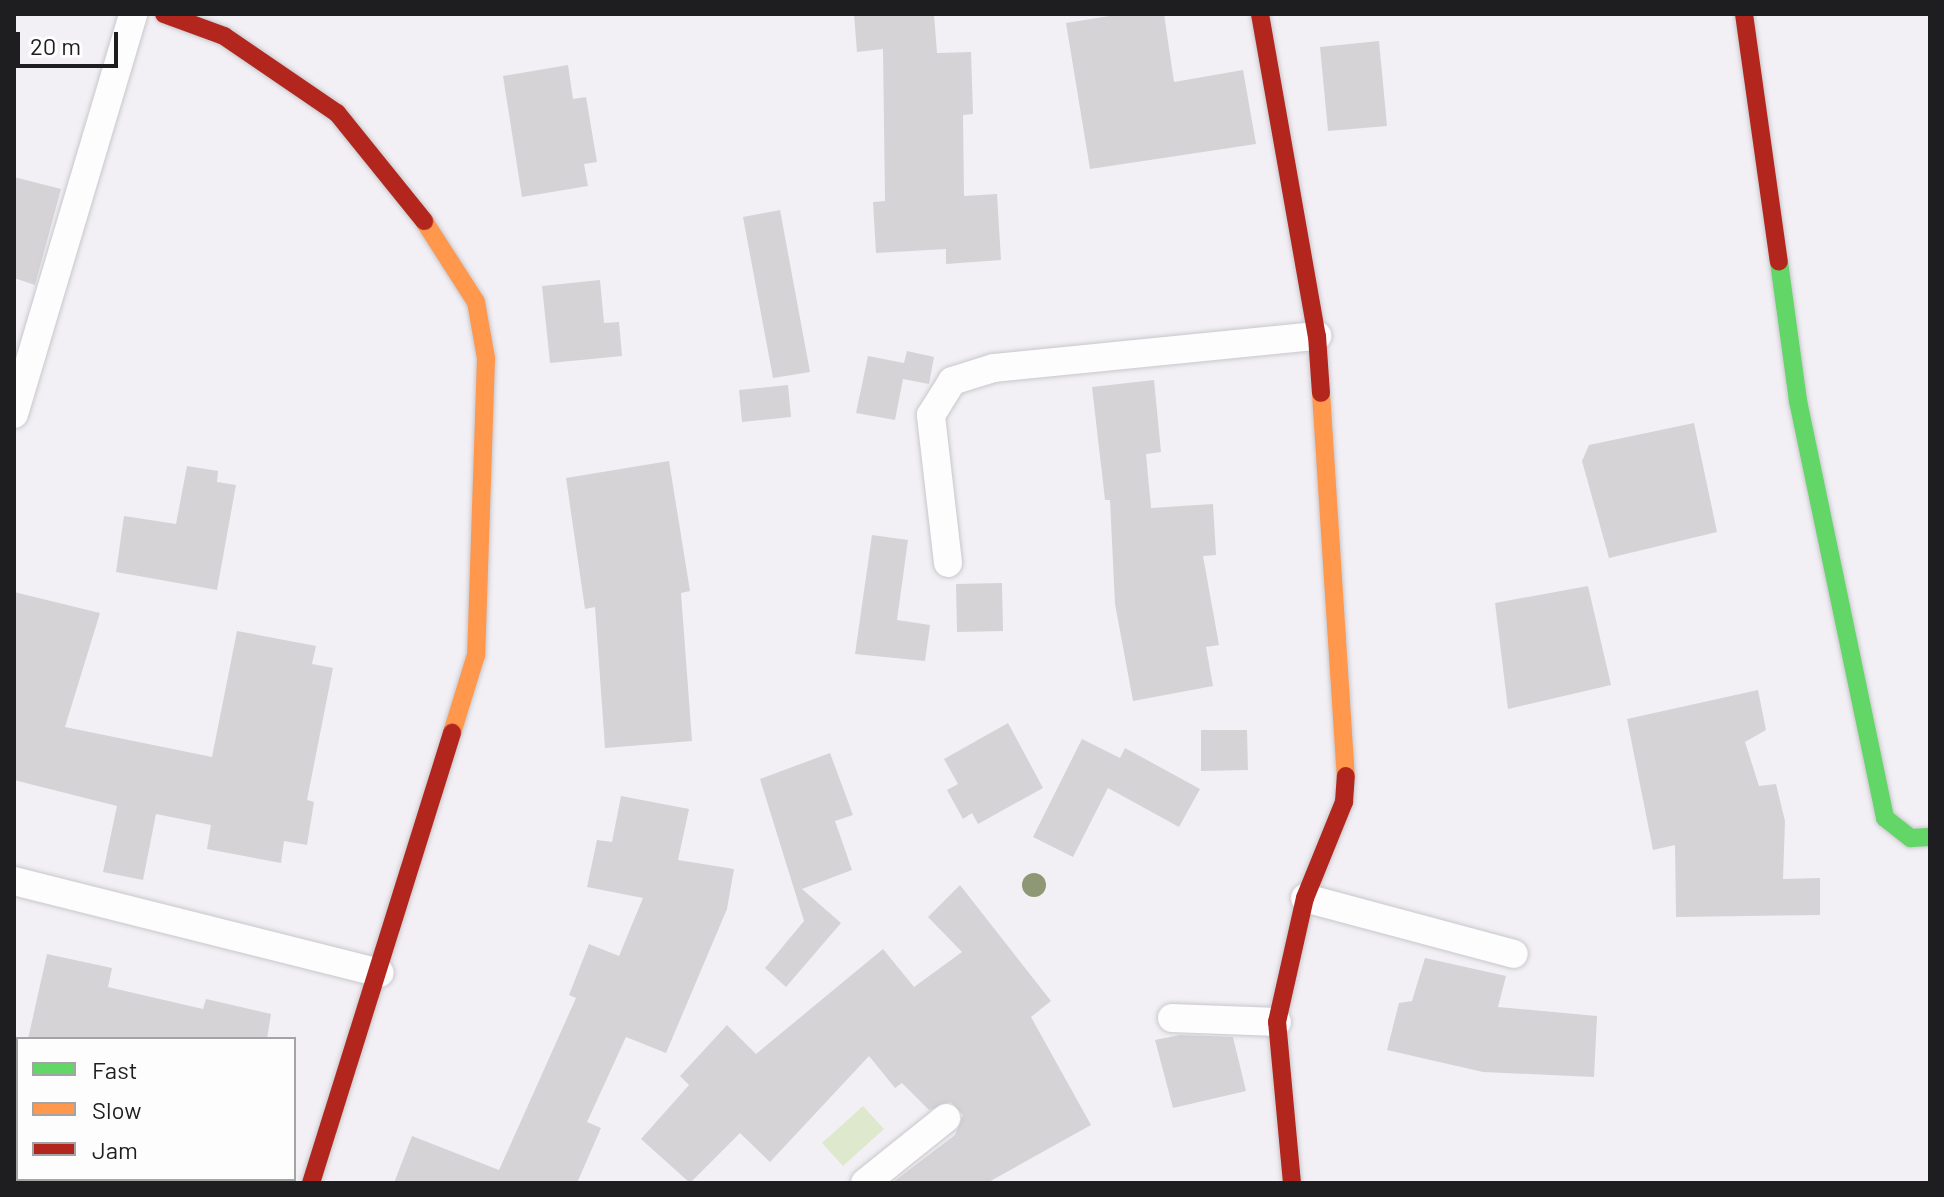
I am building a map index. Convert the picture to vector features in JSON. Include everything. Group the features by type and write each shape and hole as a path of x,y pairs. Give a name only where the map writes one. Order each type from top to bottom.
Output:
{"street":[{"path":"14,414 133,14"},
{"path":"164,14 224,36 337,113 449,251 476,302 486,358 487,421 476,655 380,973 311,1183"},
{"path":"1260,14 1317,336 1348,744 1344,802 1305,898 1277,1022 1292,1183"},
{"path":"1744,14 1798,401 1885,818 1911,838 1930,837"},
{"path":"948,563 931,415 952,381 994,368 1317,336"},
{"path":"14,881 380,973"},
{"path":"1305,898 1514,954"},
{"path":"1172,1018 1277,1022"},
{"path":"865,1183 946,1118"}],"green space":[{"path":"863,1106 884,1129 843,1166 822,1143"}],"building":[{"path":"854,14 934,14 937,53 971,52 973,114 963,115 964,196 997,194 1001,260 946,264 946,249 876,253 873,202 885,201 883,49 857,52"},
{"path":"1122,14 1164,14 1174,82 1243,70 1256,144 1090,169 1066,23"},
{"path":"1379,41 1387,126 1328,131 1320,47"},
{"path":"568,65 573,99 586,97 597,162 584,164 588,186 522,197 503,76"},
{"path":"14,177 61,189 35,285 14,278"},
{"path":"780,210 810,372 773,378 743,217"},
{"path":"600,280 604,323 619,322 622,356 550,363 542,286"},
{"path":"907,351 934,357 929,384 903,379 895,420 856,413 868,356 904,363"},
{"path":"1154,380 1161,452 1146,454 1151,508 1213,504 1216,555 1203,556 1219,645 1206,647 1213,686 1133,701 1115,604 1110,500 1105,500 1092,387"},
{"path":"788,385 791,417 742,422 739,390"},
{"path":"1694,423 1717,532 1609,558 1582,461 1589,445"},
{"path":"669,461 690,591 681,593 692,741 605,748 595,607 585,609 566,478"},
{"path":"187,466 218,471 217,482 236,485 217,590 116,572 124,516 176,524"},
{"path":"872,535 908,540 897,620 930,625 925,661 855,654"},
{"path":"1002,583 1003,631 957,632 956,584"},
{"path":"1588,586 1611,685 1508,709 1495,603"},
{"path":"14,592 100,613 65,727 212,757 237,631 316,646 312,664 333,668 307,800 314,802 307,845 284,841 281,863 207,849 211,825 156,814 143,880 103,872 117,806 14,780"},
{"path":"1758,690 1766,730 1745,742 1759,786 1776,784 1785,821 1783,879 1820,878 1820,915 1676,917 1675,845 1653,850 1627,719"},
{"path":"1008,723 1043,788 978,824 972,813 963,819 947,790 958,784 944,759"},
{"path":"1201,730 1247,730 1248,770 1201,771"},
{"path":"1082,739 1120,758 1125,748 1200,789 1179,827 1108,788 1073,857 1033,837"},
{"path":"830,753 853,815 835,821 852,870 802,889 841,923 786,987 765,968 804,921 760,779"},
{"path":"621,796 689,809 678,860 734,869 727,909 666,1053 626,1037 587,1122 601,1128 577,1183 394,1183 412,1136 499,1170 576,998 569,995 589,944 619,956 643,898 587,887 597,840 612,842"},
{"path":"960,885 1051,1001 1031,1017 1091,1125 987,1183 892,1183 955,1135 963,1115 951,1102 929,1110 902,1083 895,1088 869,1056 770,1162 740,1133 690,1183 641,1139 689,1085 680,1076 727,1025 756,1054 883,949 914,987 962,952 928,917"},
{"path":"47,954 112,968 108,987 203,1009 206,999 271,1014 267,1037 28,1037"},
{"path":"1425,958 1506,976 1498,1007 1597,1016 1594,1077 1483,1072 1387,1050 1399,1003 1412,1001"},
{"path":"1180,1035 1233,1037 1246,1091 1173,1108 1155,1040"}],"traffic: fast":[{"path":"1779,262 1798,401 1885,818 1911,838 1930,837"}],"traffic: slow":[{"path":"424,221 476,302 486,358 476,655 452,733"},
{"path":"1321,393 1346,776"}],"traffic: jam":[{"path":"164,14 224,36 337,113 424,221"},
{"path":"1260,14 1317,336 1321,393"},
{"path":"1744,14 1779,262"},
{"path":"311,1183 452,733"},
{"path":"1292,1183 1277,1022 1305,898 1344,802 1346,776"}]}
